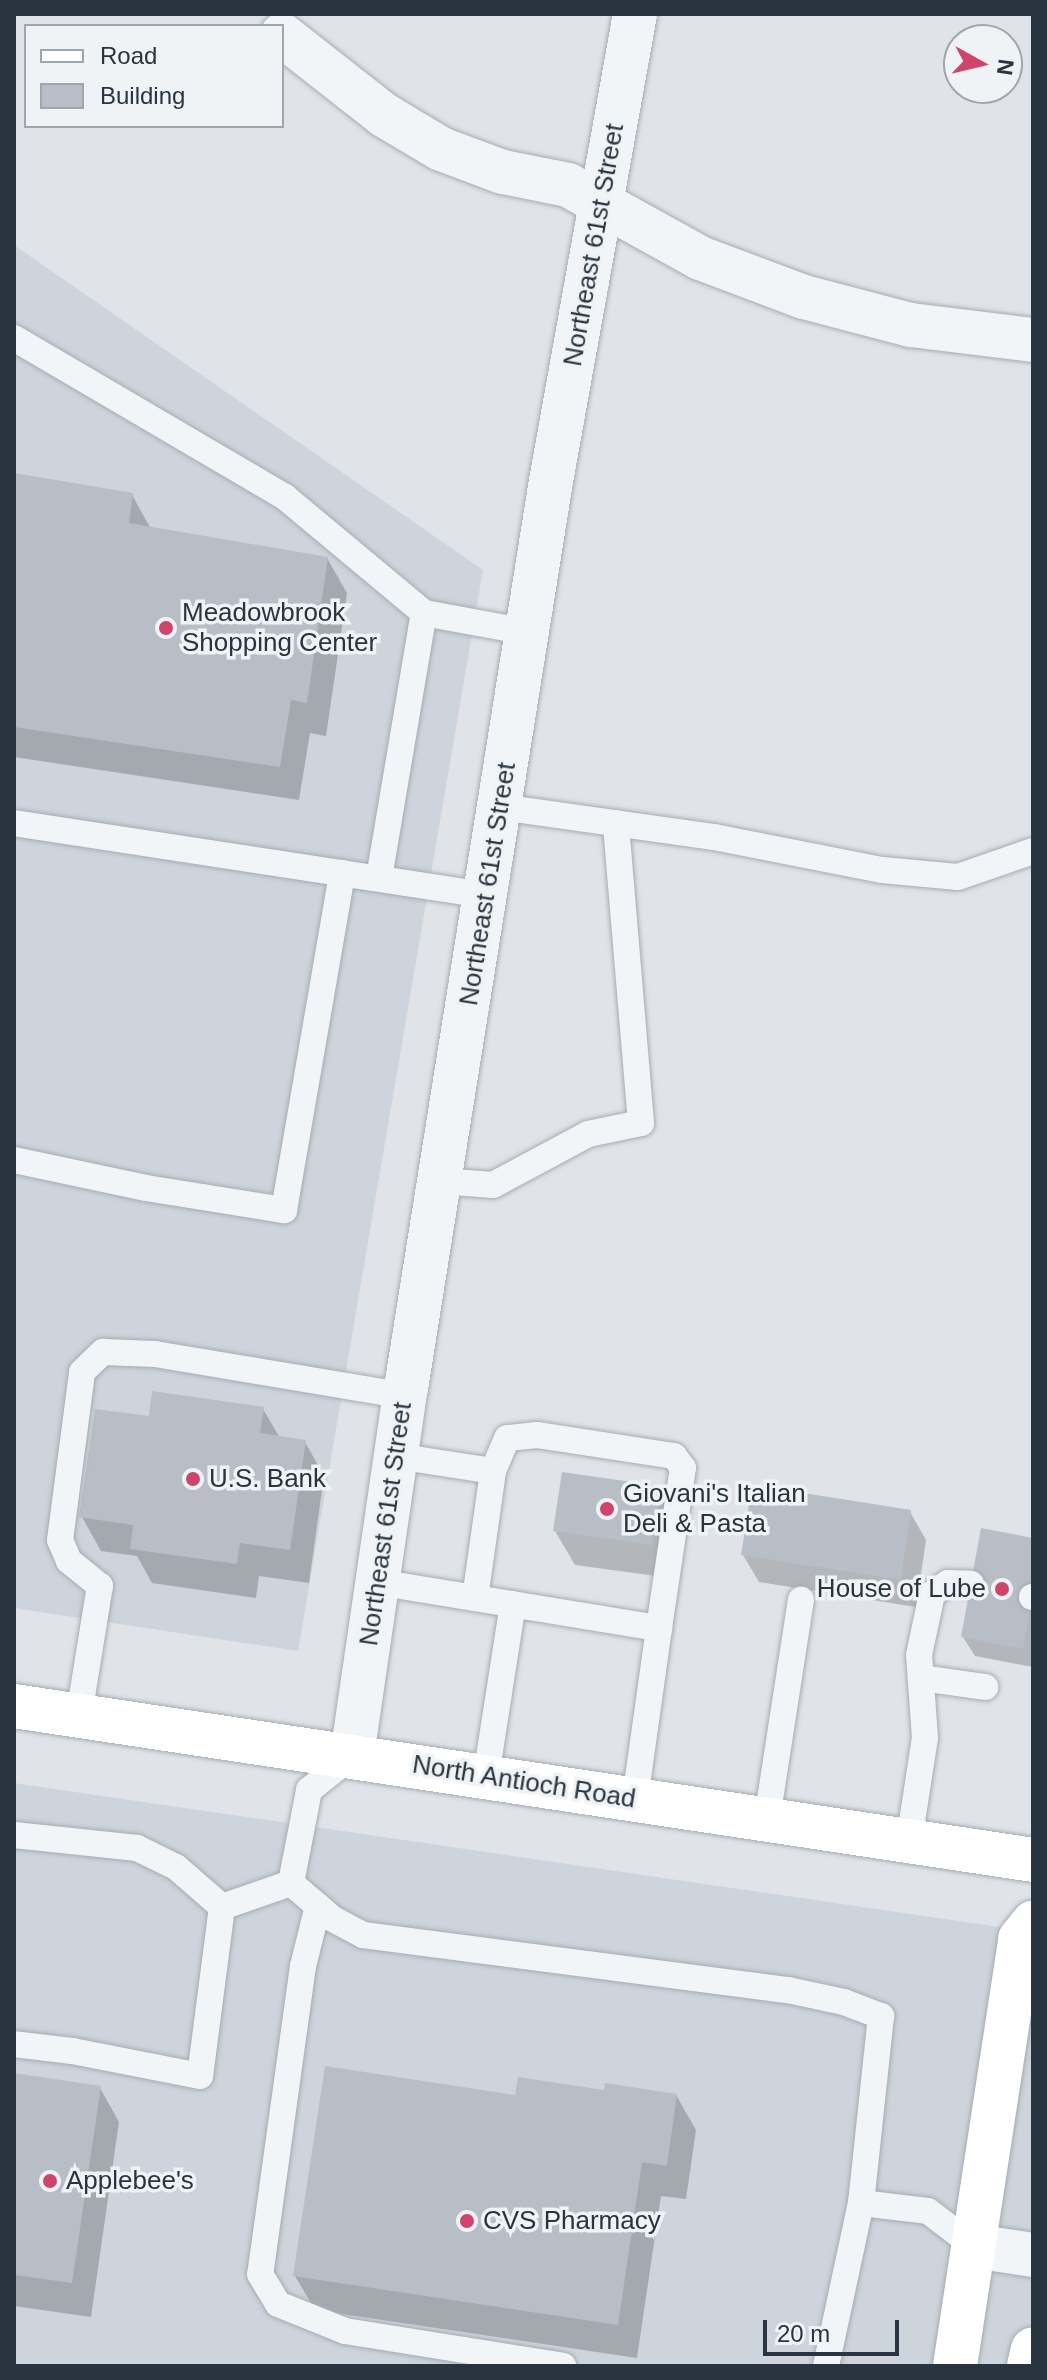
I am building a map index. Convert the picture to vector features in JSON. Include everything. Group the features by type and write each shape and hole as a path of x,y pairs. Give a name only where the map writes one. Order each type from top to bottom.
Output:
{"main road":[{"name":"North Antioch Road","path":"14,1706 1033,1860"},
{"path":"955,2366 1020,1939 1033,1923"},
{"path":"1029,2366 1033,2349"}],"street":[{"name":"Northeast 61st Street","path":"352,1756 405,1396 551,481 635,14"},
{"path":"284,37 384,115 441,149 503,172 568,185 603,201 700,258 804,297 911,325 1033,340"},
{"path":"974,2246 1033,2255"}],"lane":[{"path":"14,338 285,497 424,613 528,632"},
{"path":"379,878 424,613"},
{"path":"500,807 714,837 882,870 958,877 1033,851"},
{"path":"14,823 486,895"},
{"path":"440,1181 493,1185 588,1134 641,1123 616,823"},
{"path":"14,1160 146,1188 284,1210 342,873"},
{"path":"79,1715 100,1586 69,1561 60,1540 82,1372 103,1352 155,1354 405,1396"},
{"path":"475,1598 493,1471 507,1438 537,1435 674,1456 683,1468 635,1799"},
{"path":"396,1456 493,1471"},
{"path":"377,1582 659,1628"},
{"path":"909,1841 925,1738 919,1655 932,1594 948,1583 971,1584"},
{"path":"767,1819 776,1744 801,1600"},
{"path":"486,1776 513,1604"},
{"path":"921,1678 985,1687"},
{"path":"291,1883 309,1790 352,1756"},
{"path":"14,1835 137,1848 176,1867 222,1907"},
{"path":"291,1883 318,1906 363,1935 788,1990 844,2002 881,2016 861,2203 826,2366"},
{"path":"222,1907 291,1883"},
{"path":"318,1906 303,1966 260,2274 278,2304 345,2331 563,2366"},
{"path":"14,2044 72,2051 200,2076 222,1907"},
{"path":"861,2203 928,2211 974,2246"}],"shaded area":[{"path":"14,245 483,570 298,1651 14,1608"},
{"path":"14,1783 1033,1932 1033,2366 14,2366"}],"building":[{"name":"Meadowbrook Shopping Center","path":"14,473 133,493 129,523 328,557 307,703 291,700 280,767 14,727"},
{"name":"U.S. Bank","path":"152,1391 264,1407 260,1433 306,1440 290,1550 240,1543 237,1564 130,1549 133,1525 79,1517 95,1409 149,1416"},
{"name":"Giovani's Italian Deli & Pasta","path":"562,1472 660,1486 652,1545 553,1531"},
{"path":"752,1485 911,1510 901,1580 741,1555"},
{"name":"House of Lube","path":"981,1528 1033,1538 1033,1594 1023,1649 961,1637"},
{"name":"CVS Pharmacy","path":"325,2066 515,2095 518,2077 604,2090 605,2083 677,2094 667,2166 642,2162 618,2325 293,2276"},
{"name":"Applebee's","path":"14,2073 101,2086 72,2283 14,2275"}],"place":[{"name":"Meadowbrook Shopping Center","path":"166,628"},
{"name":"U.S. Bank","path":"193,1479"},
{"name":"Giovani's Italian Deli & Pasta","path":"607,1509"},
{"name":"House of Lube","path":"1002,1589"},
{"name":"Applebee's","path":"50,2181"},
{"name":"CVS Pharmacy","path":"467,2221"}]}
